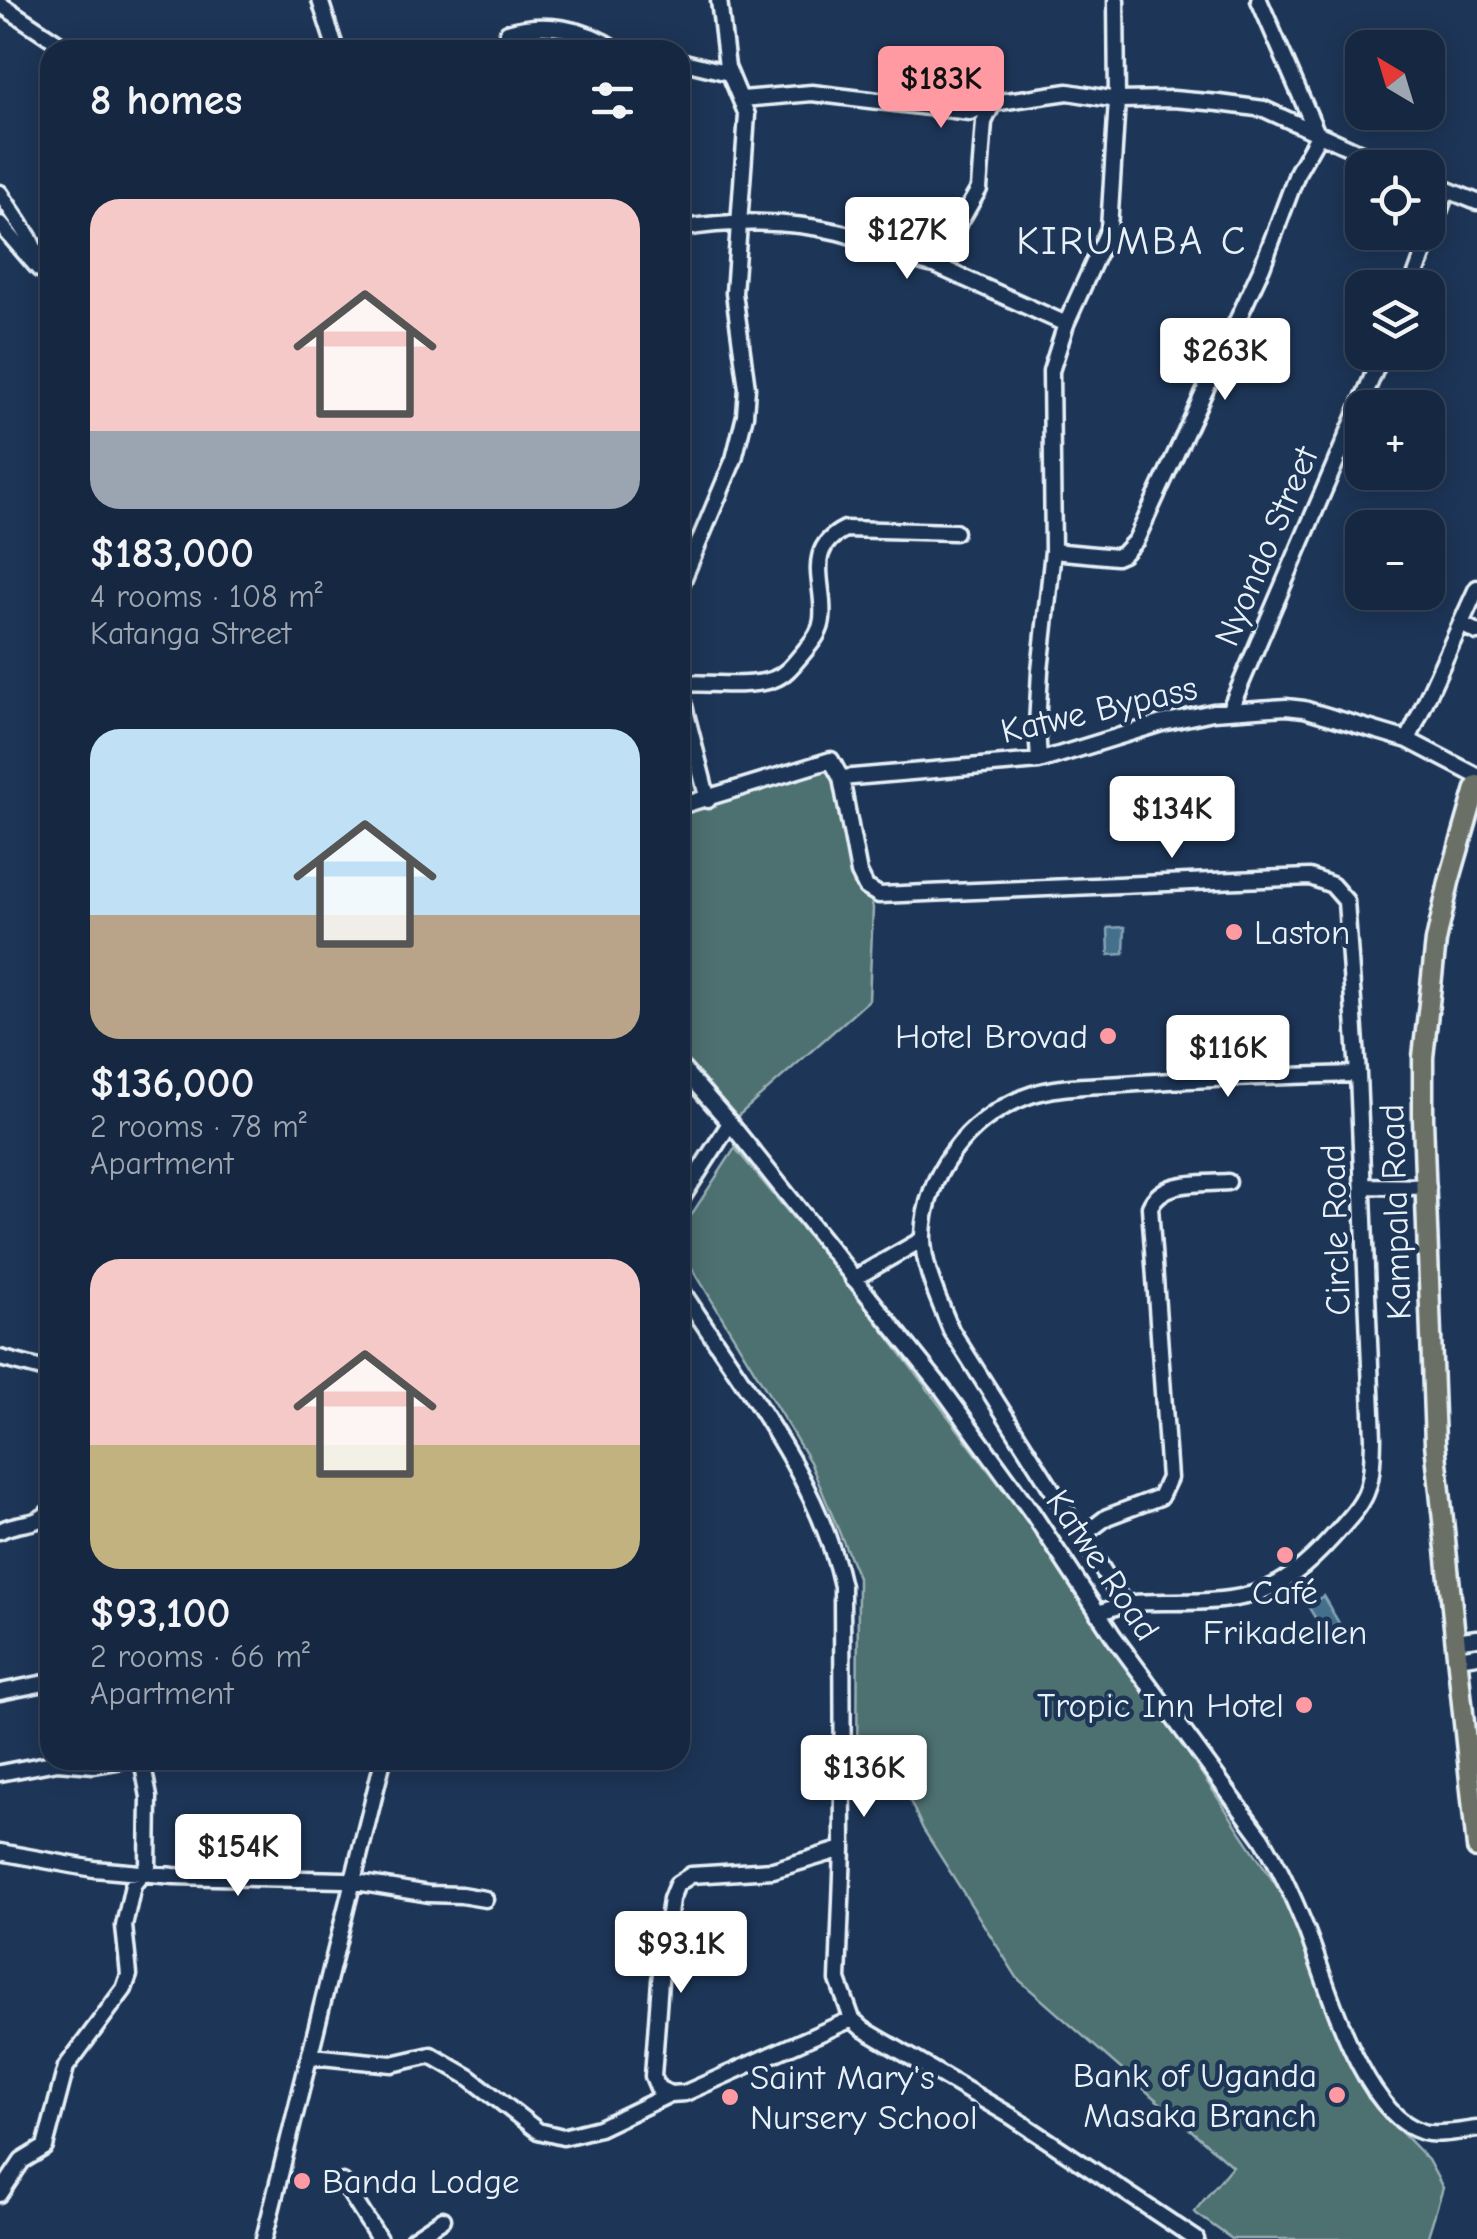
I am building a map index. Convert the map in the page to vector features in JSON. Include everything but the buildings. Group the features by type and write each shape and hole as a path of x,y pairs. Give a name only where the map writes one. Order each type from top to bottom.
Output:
{"main road":[{"name":"Kampala Road","path":"1476,786 1448,882 1428,1003 1423,1120 1435,1443 1463,1651 1477,1848"}],"street":[{"path":"320,0 333,40"},
{"path":"690,563 734,459 746,415 747,388 734,293 747,115 729,73 720,0"},
{"path":"1039,761 1036,726 1053,551 1052,371 1066,324 1109,229 1117,100 1116,0"},
{"path":"1259,0 1318,136"},
{"path":"0,4 54,40"},
{"path":"507,40 508,32 535,24 602,40"},
{"path":"690,63 729,73"},
{"path":"742,99 812,93 970,112 993,103 1068,92 1117,100 1173,99 1264,109 1351,150"},
{"path":"935,265 979,189 984,122 993,103"},
{"path":"970,112 984,122"},
{"path":"1053,551 1116,557 1136,540 1262,267 1298,170 1318,136"},
{"path":"1419,270 1447,190 1477,202"},
{"path":"0,193 40,259"},
{"path":"0,224 40,270"},
{"path":"690,228 756,224 838,232 915,262 935,265 1066,324"},
{"path":"738,240 756,224"},
{"name":"Nyondo Street","path":"1230,709 1375,370"},
{"path":"690,686 764,682 787,672 820,628 818,567 832,535 845,529 956,532"},
{"path":"1408,740 1477,588"},
{"path":"1461,624 1477,632"},
{"name":"Katwe Bypass","path":"690,804 831,760 841,778 1039,761 1162,723 1230,709 1304,709 1408,740 1476,786"},
{"path":"690,727 708,800"},
{"name":"Circle Road","path":"841,778 859,874 866,887 879,894 1310,878 1332,884 1346,901 1358,1074 1372,1481 1367,1495 1315,1556 1273,1588 1260,1594 1187,1602 1122,1602 1098,1614"},
{"path":"1122,1602 951,1330 923,1238 937,1174 960,1140 1010,1104 1030,1095 1067,1088 1162,1081 1358,1074"},
{"name":"Katwe Road","path":"690,1077 941,1386 1098,1614 1262,1838 1282,1870 1349,2044 1374,2092 1398,2117 1426,2133 1477,2129"},
{"path":"690,1185 730,1123"},
{"path":"1082,1536 1107,1517 1160,1497 1169,1478 1150,1207 1164,1188 1228,1182"},
{"path":"1363,1186 1428,1188"},
{"path":"853,1280 923,1238"},
{"path":"690,1304 797,1470 834,1551 842,1586 843,1850 838,1980 852,2019 1011,2116 1196,2239"},
{"path":"0,1358 40,1368"},
{"path":"0,1515 28,1524"},
{"path":"0,1530 40,1521"},
{"path":"1463,1651 1477,1638"},
{"path":"0,1692 40,1684"},
{"path":"0,1773 40,1766"},
{"path":"0,2194 22,2162 45,2147 66,2067 124,1988 129,1975 124,1926 133,1885 148,1866 149,1797 144,1770"},
{"path":"264,2239 353,1882 376,1770"},
{"path":"670,2094 658,2088 653,2076 660,1981 671,1899 678,1884 690,1875 773,1870 843,1850"},
{"path":"0,1852 143,1874 353,1882 485,1899"},
{"path":"311,2056 392,2064 431,2055 469,2077 538,2131 563,2137 598,2128 670,2094 685,2093 852,2019"},
{"path":"343,2182 379,2239"},
{"path":"413,2239 442,2219"}],"green space":[{"path":"831,760 873,908 869,1000 730,1123 690,1077 690,801"},
{"path":"735,1148 856,1294 1065,1572 1304,1927 1368,2098 1428,2160 1443,2188 1427,2239 1232,2239 1194,2212 1232,2166 1018,1979 923,1829 904,1788 857,1800 858,1577 810,1462 690,1264 690,1217"}],"water":[{"path":"1125,927 1124,954 1109,955 1108,928"},
{"path":"1323,1596 1342,1628 1327,1637 1308,1606"}],"place":[{"name":"Laston","path":"1234,932"},
{"name":"Hotel Brovad","path":"1108,1036"},
{"name":"Café Frikadellen","path":"1285,1555"},
{"name":"Tropic Inn Hotel","path":"1304,1705"},
{"name":"Bank of Uganda Masaka Branch","path":"1337,2095"},
{"name":"Saint Mary's Nursery School","path":"730,2097"},
{"name":"Banda Lodge","path":"302,2181"}],"district":[{"name":"KIRUMBA C","path":"1132,240"}]}
